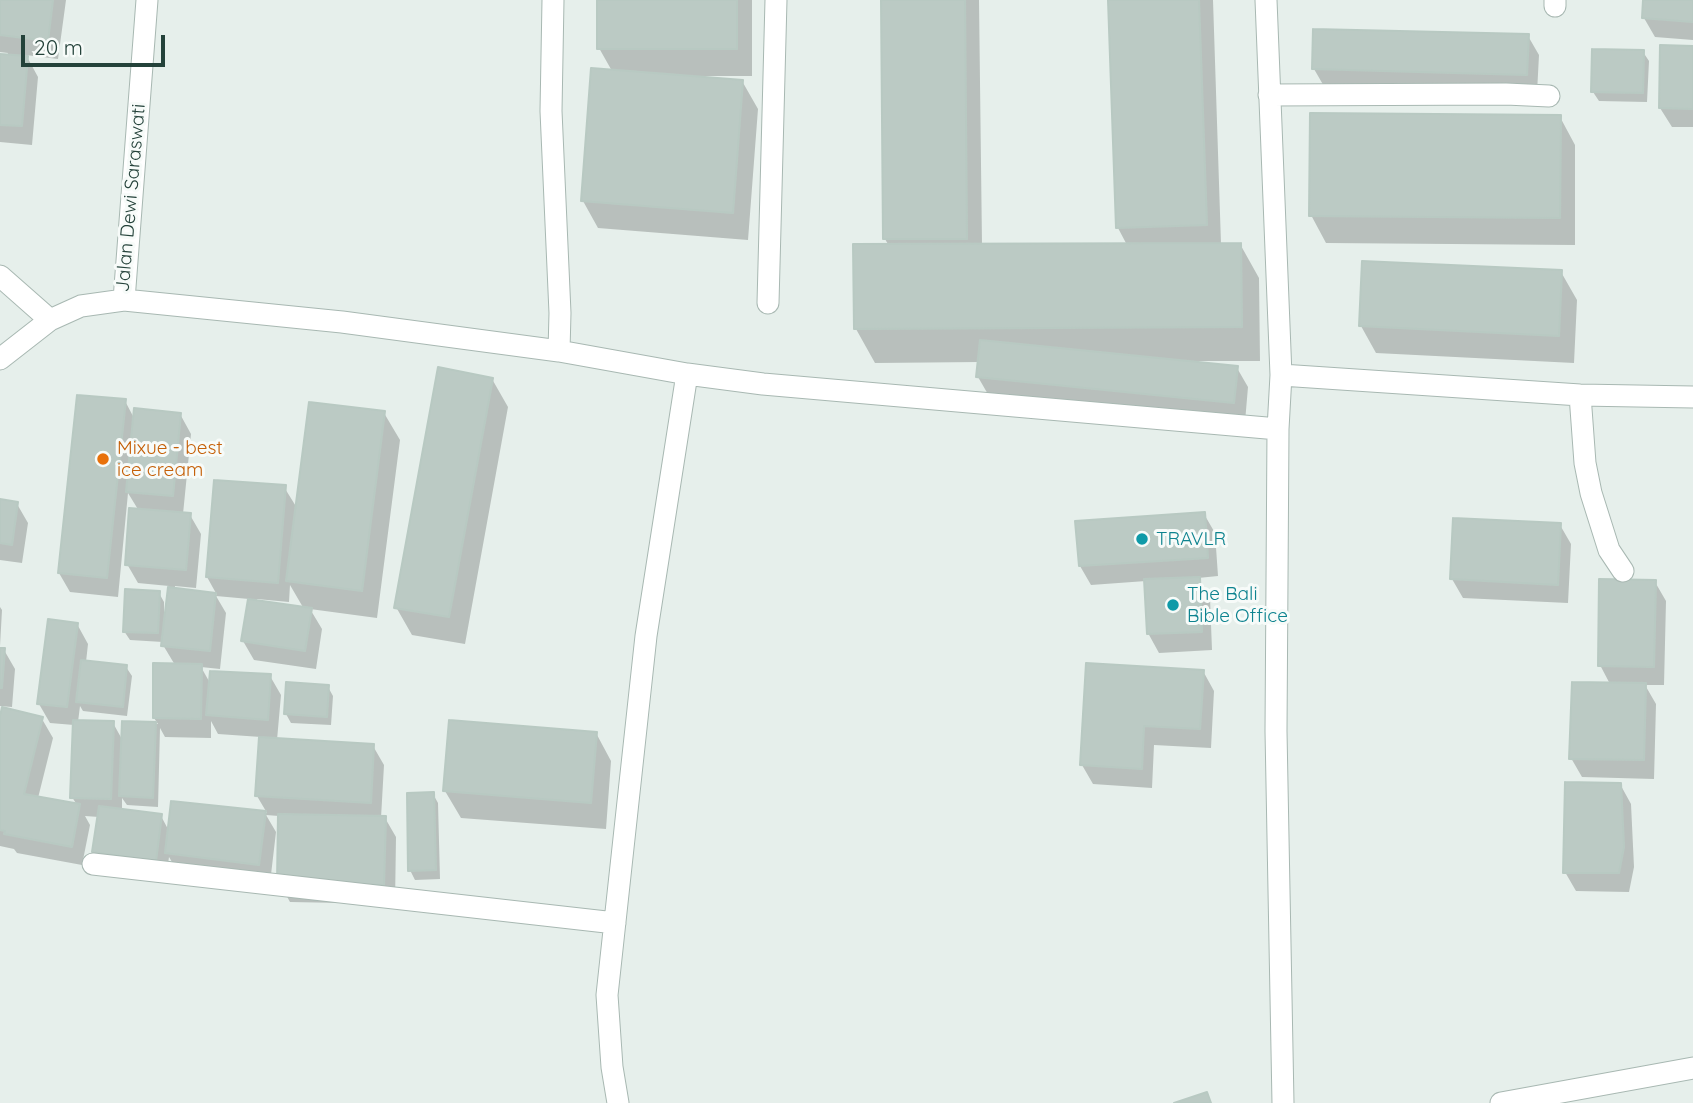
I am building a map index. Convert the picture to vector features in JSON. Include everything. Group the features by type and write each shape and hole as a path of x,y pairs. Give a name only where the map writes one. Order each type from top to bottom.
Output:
{"street":[{"name":"Jalan Dewi Saraswati","path":"0,359 50,320 81,306 124,300 147,0"},
{"path":"554,0 551,111 560,313 559,351"},
{"path":"768,303 776,0"},
{"path":"1266,0 1281,375 1278,429 1276,731 1283,1103"},
{"path":"1269,95 1549,96"},
{"path":"0,276 50,320"},
{"path":"124,300 342,322 559,351 687,374 763,384 1278,429"},
{"path":"618,1103 612,1067 607,995 646,636 687,374"},
{"path":"1281,375 1580,394 1693,397"},
{"path":"1580,394 1585,463 1591,493 1609,550 1623,571"},
{"path":"93,864 615,923"},
{"path":"1502,1103 1693,1068"}],"building":[{"path":"0,0 53,0 48,41 0,35"},
{"path":"597,0 737,0 737,49 597,49"},
{"path":"881,0 965,0 967,239 883,239"},
{"path":"1108,0 1199,0 1207,225 1116,228"},
{"path":"1643,0 1693,0 1693,22 1642,18"},
{"path":"1313,29 1529,34 1527,75 1312,69"},
{"path":"1660,45 1693,46 1693,109 1659,108"},
{"path":"1592,49 1644,50 1643,93 1591,92"},
{"path":"0,54 28,56 22,126 0,125"},
{"path":"591,68 743,80 733,213 581,201"},
{"path":"1310,113 1561,115 1560,218 1309,216"},
{"path":"1241,243 1242,327 854,329 853,244"},
{"path":"1362,261 1562,270 1559,336 1359,326"},
{"path":"980,340 1238,366 1234,403 976,377"},
{"path":"438,367 493,378 449,617 394,608"},
{"path":"77,395 126,399 107,578 58,573"},
{"path":"309,402 385,411 362,591 286,581"},
{"path":"134,408 181,413 173,496 126,492"},
{"path":"214,480 286,485 278,583 206,577"},
{"path":"0,499 18,502 12,545 0,543"},
{"path":"129,508 191,513 186,570 125,565"},
{"name":"TRAVLR","path":"1205,512 1208,558 1079,566 1075,521"},
{"path":"1453,518 1561,523 1558,585 1450,579"},
{"name":"The Bali Bible Office","path":"1200,577 1202,632 1147,634 1144,579"},
{"path":"1599,579 1656,580 1654,667 1598,666"},
{"path":"168,587 216,593 210,651 161,646"},
{"path":"125,589 160,591 158,633 123,632"},
{"path":"248,599 312,608 305,651 241,641"},
{"path":"48,619 78,623 67,707 37,704"},
{"path":"0,648 5,648 2,688 0,688"},
{"path":"81,660 127,665 123,707 76,702"},
{"path":"153,663 202,664 201,719 153,718"},
{"path":"1086,663 1204,670 1200,729 1144,726 1142,769 1080,765"},
{"path":"210,671 271,674 268,720 206,715"},
{"path":"286,682 329,685 327,717 284,714"},
{"path":"1572,682 1646,683 1644,760 1569,759"},
{"path":"2,707 43,717 24,794 80,804 72,847 4,834 5,831 0,830"},
{"path":"73,720 114,721 111,799 70,798"},
{"path":"449,720 597,732 591,803 443,791"},
{"path":"122,721 156,722 153,798 119,796"},
{"path":"259,737 374,744 371,803 255,796"},
{"path":"1565,782 1621,783 1624,847 1619,873 1563,873"},
{"path":"434,792 436,870 408,871 407,793"},
{"path":"171,801 266,811 259,865 165,853"},
{"path":"99,806 162,814 156,861 92,852"},
{"path":"278,814 386,816 384,885 277,883"},
{"path":"1207,1092 1211,1103 1174,1103"}],"place":[{"name":"Mixue - best ice cream","path":"103,459"},
{"name":"TRAVLR","path":"1142,539"},
{"name":"The Bali Bible Office","path":"1173,605"}]}
